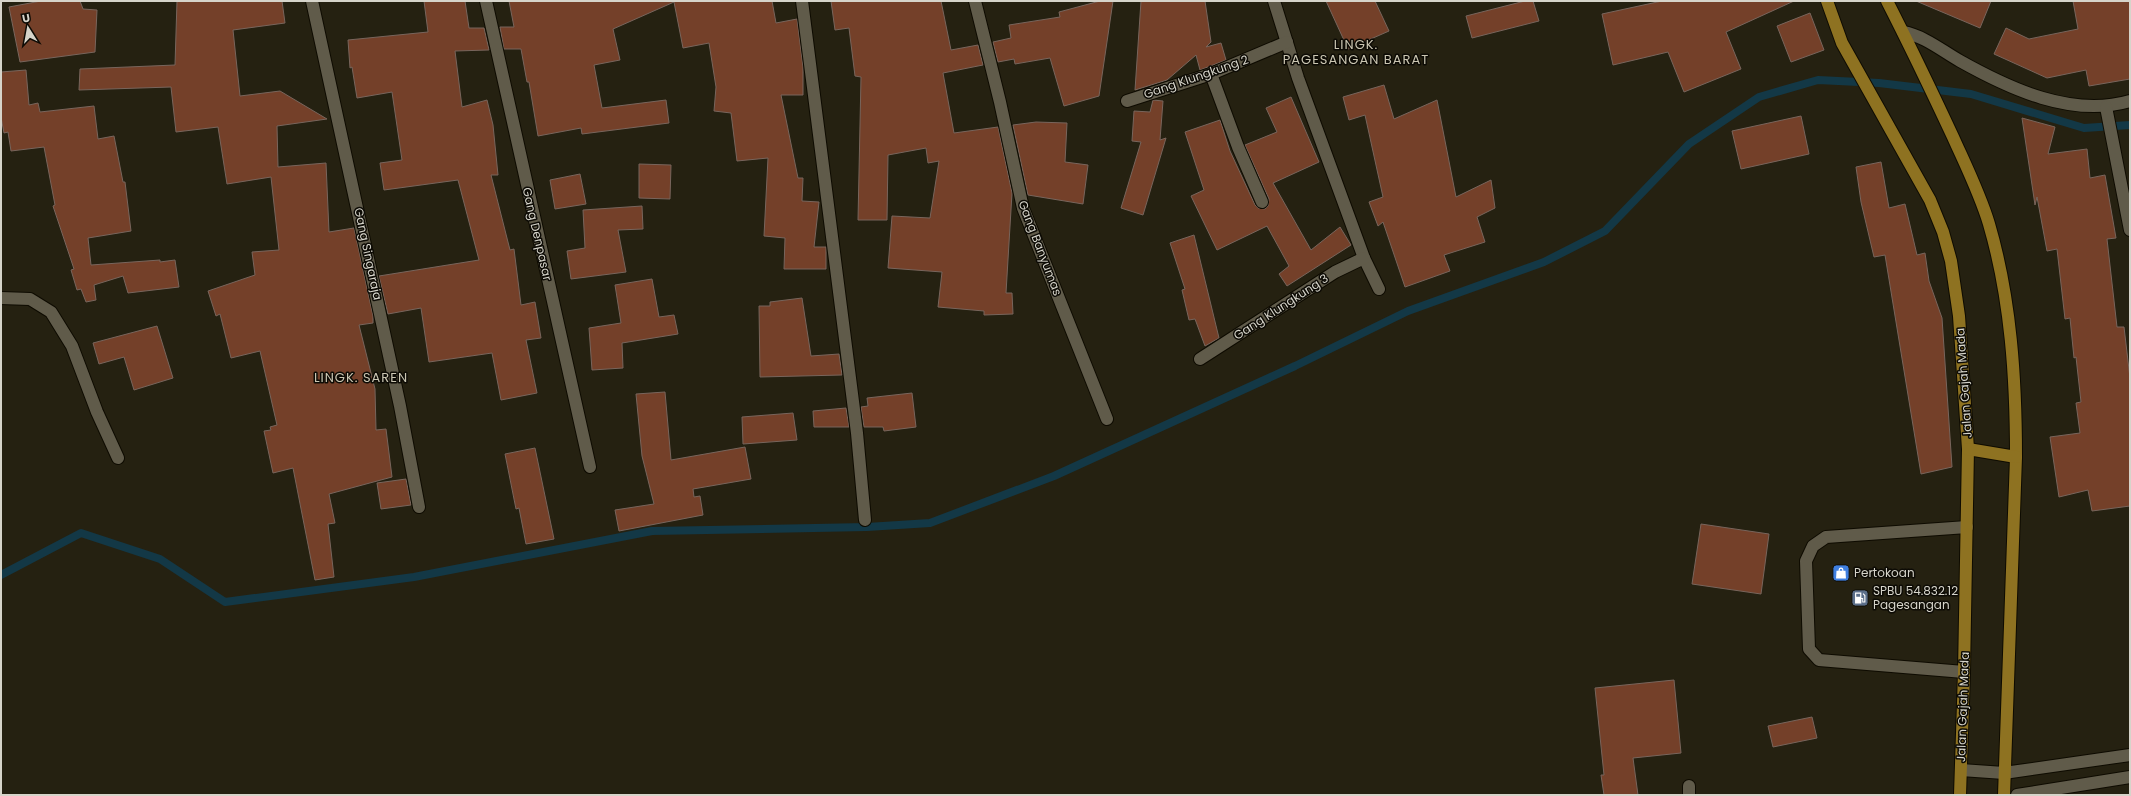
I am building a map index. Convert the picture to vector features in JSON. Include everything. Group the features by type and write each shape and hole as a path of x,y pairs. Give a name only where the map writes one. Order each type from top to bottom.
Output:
{"main road":[{"name":"Jalan Gajah Mada","path":"1828,1 1842,43 1930,200 1943,232 1951,261 1959,316 1968,449 1960,795"},
{"path":"1887,1 1940,108 1982,204 1998,259 2010,334 2016,407 2016,457 2004,795"},
{"path":"1968,449 2016,457"}],"street":[{"name":"Gang Singaraja","path":"312,1 400,406 419,507"},
{"name":"Gang Denpasar","path":"486,1 590,468"},
{"path":"802,1 856,425 865,520"},
{"name":"Gang Banyumas","path":"975,1 1000,102 1023,208 1107,419"},
{"path":"1274,1 1298,78 1364,258 1379,289"},
{"path":"1903,32 1917,35 1981,73 2018,88 2070,105 2107,110 2130,101"},
{"name":"Gang Klungkung 2","path":"1127,101 1211,74 1287,42"},
{"path":"1211,74 1238,147 1262,202"},
{"path":"2107,110 2111,141 2130,230"},
{"name":"Gang Klungkung 3","path":"1200,359 1336,272 1364,258"},
{"path":"1,298 30,299 51,312 72,346 97,412 118,458"},
{"path":"1964,672 1819,660 1809,650 1806,561 1813,546 1826,538 1967,527"},
{"path":"1961,770 2004,773 2130,755"},
{"path":"2017,795 2130,777"}],"building":[{"path":"41,1 80,1 83,9 97,10 95,52 20,62 9,7"},
{"path":"177,1 282,1 285,23 233,30 240,96 280,91 327,119 277,126 278,167 326,163 329,232 354,228 373,316 373,323 359,325 375,389 376,430 386,429 392,477 329,494 335,523 328,524 334,577 315,580 293,468 273,473 264,431 271,430 270,427 277,425 260,351 231,358 220,314 216,316 208,291 255,275 252,252 279,250 271,177 227,184 218,127 176,132 171,87 79,90 80,69 175,65"},
{"path":"424,1 465,1 469,28 484,28 489,50 455,51 462,107 487,100 493,125 498,175 491,175 510,250 514,249 521,305 535,302 541,338 526,340 537,393 501,400 492,353 429,362 421,308 388,314 379,276 479,260 458,180 384,190 380,163 402,160 392,92 357,98 352,67 350,68 348,40 428,32"},
{"path":"509,1 772,1 776,23 797,19 803,67 803,95 781,95 798,178 803,178 802,201 819,202 814,247 826,247 826,269 784,269 785,238 764,236 768,158 737,161 731,113 714,111 716,87 709,43 683,48 674,2 613,29 620,60 594,65 602,108 666,100 669,123 582,134 581,128 538,136 529,82 527,82 521,49 504,49 500,27 514,27"},
{"path":"831,1 941,1 951,50 978,45 983,65 943,73 954,133 998,127 1012,193 1006,293 1012,293 1013,314 984,315 984,311 938,307 942,272 888,268 892,216 930,218 939,161 928,163 926,148 888,155 887,220 858,220 861,77 855,76 849,28 835,30"},
{"path":"1100,1 1113,1 1099,96 1064,106 1050,58 1015,64 1014,59 998,62 993,42 1011,38 1009,25 1060,17 1059,12"},
{"path":"1141,1 1205,1 1211,42 1206,47 1221,43 1226,60 1200,70 1196,55 1167,80 1135,90"},
{"path":"1326,1 1375,1 1389,31 1348,49"},
{"path":"1525,1 1533,1 1539,21 1472,38 1466,16"},
{"path":"1662,1 1794,1 1726,32 1741,69 1684,92 1668,52 1613,65 1602,14"},
{"path":"1916,1 1991,1 1980,28"},
{"path":"2073,1 2130,1 2130,79 2089,86 2086,70 2047,78 1994,54 2006,28 2029,39 2078,29"},
{"path":"1810,13 1824,50 1791,62 1777,26"},
{"path":"26,70 29,105 38,103 40,112 94,106 98,139 114,136 123,182 125,182 131,231 88,238 91,265 175,260 179,287 128,293 123,276 94,285 96,300 86,302 81,289 77,290 71,270 74,269 53,206 55,205 44,147 11,151 8,132 4,133 1,117 1,72"},
{"path":"1384,85 1394,119 1437,100 1456,197 1491,180 1495,208 1477,217 1485,242 1444,255 1450,271 1405,287 1383,222 1378,226 1369,202 1383,197 1365,115 1349,120 1343,97"},
{"path":"1291,97 1319,162 1273,183 1311,250 1340,227 1351,245 1287,286 1279,274 1289,266 1267,226 1217,250 1191,196 1204,190 1185,132 1220,120 1230,151 1255,205 1258,208 1265,209 1268,206 1269,199 1245,145 1277,132 1266,108"},
{"path":"1153,100 1163,101 1160,140 1166,138 1143,215 1121,208 1141,142 1132,141 1134,111 1150,112"},
{"path":"1801,116 1809,154 1741,169 1732,131"},
{"path":"2022,118 2055,127 2048,154 2087,149 2090,178 2105,175 2116,238 2107,239 2117,327 2124,327 2130,378 2130,506 2092,511 2088,490 2059,497 2050,437 2080,433 2076,403 2081,402 2076,357 2074,358 2070,318 2065,319 2057,249 2047,251 2037,197 2035,205"},
{"path":"1036,122 1067,123 1065,162 1088,165 1083,204 1028,195 1013,125"},
{"path":"1881,162 1889,208 1905,204 1917,255 1925,253 1929,281 1942,318 1952,467 1921,474 1885,255 1874,257 1861,202 1856,167"},
{"path":"639,164 671,165 670,199 639,198"},
{"path":"580,174 586,204 555,209 550,180"},
{"path":"642,206 643,229 618,230 626,272 571,279 567,251 585,248 583,210"},
{"path":"1194,235 1219,338 1205,346 1195,319 1189,320 1182,290 1185,289 1170,243"},
{"path":"652,279 659,317 674,315 678,334 622,343 623,368 592,370 589,328 621,323 615,285"},
{"path":"802,298 811,356 839,354 842,375 760,377 759,306 770,306 770,302"},
{"path":"157,326 173,378 134,390 124,357 99,364 93,343"},
{"path":"665,392 671,460 745,447 751,479 693,489 694,497 700,496 703,515 619,531 615,510 654,504 642,456 636,394"},
{"path":"912,393 916,427 884,431 883,427 864,427 861,407 868,406 867,398"},
{"path":"846,408 849,427 814,427 813,411"},
{"path":"793,413 797,440 743,444 742,417"},
{"path":"535,448 554,539 526,544 519,508 516,509 505,454"},
{"path":"406,479 411,505 381,509 377,483"},
{"path":"1701,524 1769,534 1761,594 1692,584"},
{"path":"1674,680 1681,753 1633,758 1638,795 1604,795 1601,775 1604,775 1595,688"},
{"path":"1812,717 1817,738 1773,747 1768,726"}],"waterway":[{"path":"1,575 81,533 160,559 225,602 414,577 652,531 867,527 930,523 1054,476 1295,366 1408,311 1544,262 1605,231 1689,144 1759,97 1818,80 1879,83 1971,94 2084,128 2130,125"}],"place":[{"name":"Pertokoan","path":"1841,573"},
{"name":"SPBU 54.832.12 Pagesangan","path":"1860,598"}],"district":[{"name":"LINGK. PAGESANGAN BARAT","path":"1356,52"},
{"name":"LINGK. SAREN","path":"361,377"}]}
